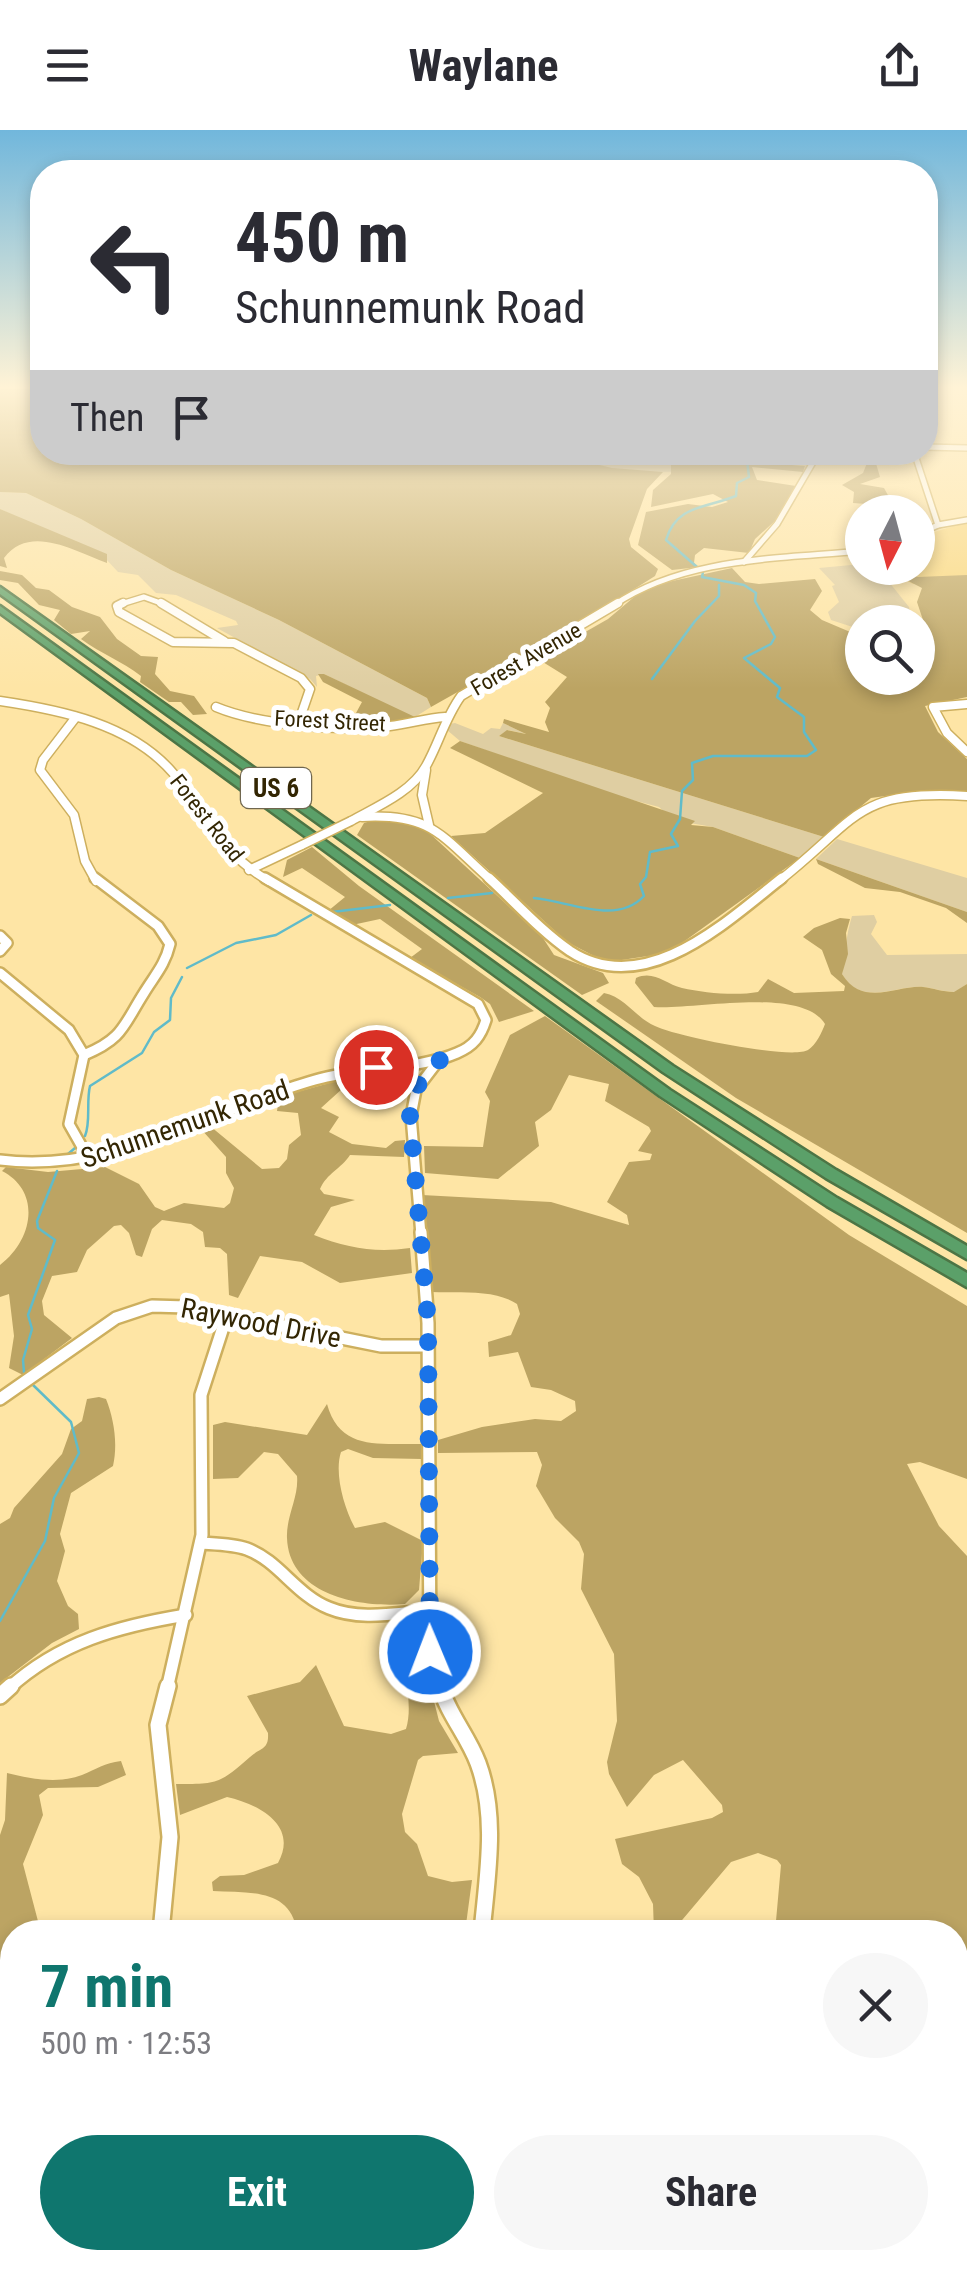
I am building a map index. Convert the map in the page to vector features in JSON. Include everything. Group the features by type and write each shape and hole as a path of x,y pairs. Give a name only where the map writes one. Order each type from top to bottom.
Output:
{"highway":[{"name":"US 6","path":"0,590 668,1068 892,1211 967,1250"},
{"name":"US 6","path":"0,609 665,1092 832,1202 965,1281"}],"street":[{"path":"744,562 777,524 797,489"},
{"path":"926,489 938,524"},
{"path":"935,526 967,520"},
{"name":"Forest Avenue","path":"249,870 362,816 402,790 428,764 445,718 461,696 579,629 642,586 744,562 845,553"},
{"path":"224,641 169,641 119,612 117,606 132,598 155,601 224,641 304,680 310,692 299,720"},
{"name":"Forest Road","path":"0,701 76,717 126,738 163,762 223,846 249,870"},
{"path":"966,751 934,712 936,705 967,704"},
{"name":"Forest Street","path":"216,708 235,715 387,727 422,718 445,718"},
{"path":"76,717 43,760 40,770 74,816 85,861 96,881 158,926 170,944 165,965 143,994 126,1028 108,1045 84,1055"},
{"path":"428,764 422,795 429,825"},
{"path":"362,816 400,815 429,825 569,950 599,963 640,966 662,961 681,950 810,856 863,809 879,801 922,795 967,796"},
{"name":"Schunnemunk Road","path":"0,1160 37,1165 90,1161 292,1086 390,1064 440,1060 484,1031 486,1016 478,1004 249,870"},
{"path":"0,936 7,943 0,952"},
{"path":"0,973 69,1030 84,1055 69,1124 90,1161"},
{"path":"440,1060 418,1085 410,1116 428,1346 432,1476 430,1652 438,1685 457,1728 477,1759 488,1796 490,1844 483,1920"},
{"name":"Raywood Drive","path":"0,1398 125,1314 164,1305 381,1346 428,1346"},
{"path":"162,1920 170,1837 158,1725 202,1544 201,1395 226,1315"},
{"path":"202,1544 236,1544 254,1550 306,1596 336,1611 429,1611"},
{"path":"0,1696 48,1655 89,1636 186,1615"}],"shaded area":[{"path":"0,489 647,489 629,539 631,547 658,569 655,576 582,622 431,707 427,698 279,620 171,570 81,519 26,493 0,492"},
{"path":"794,489 777,519 755,539 749,553 704,548 695,555 694,563 699,567 672,570 638,545 646,512 688,504 712,507 728,502 713,494 651,507 653,490"},
{"path":"849,489 884,489 888,495 854,495"},
{"path":"0,492 26,493 81,519 171,570 279,620 427,698 431,707 415,717 407,715 324,674 316,676 317,687 310,679 217,628 238,625 236,621 176,595 156,593 138,575 118,572 105,558 0,509"},
{"path":"0,509 107,554 107,563 68,547 40,541 15,548 4,558 7,568 0,566"},
{"path":"967,522 967,578 935,582 935,532"},
{"path":"845,566 845,585 891,585 907,605 845,605 845,625 831,620 828,612 839,602 832,586 835,585 819,568"},
{"path":"732,568 745,582 759,584 815,579 822,591 810,610 845,630 845,695 935,695 935,605 918,605 922,588 916,585 935,585 935,576 967,575 967,697 925,706 938,732 967,759 967,792 914,792 871,798 824,837 499,736 507,730 526,734 503,723 504,719 549,732 545,722 550,708 545,702 567,677 538,659 608,619 640,592"},
{"path":"0,571 22,575 36,588 49,590 72,607 100,617 117,639 141,656 158,657 155,674 170,691 194,696 207,714 193,715 181,702 169,702 140,682 141,676 81,639 90,631 71,634 54,620 60,610 39,605 18,583 0,580"},
{"path":"318,674 415,717 394,723 381,716 365,720 331,719 331,713 356,713 362,702 323,682"},
{"path":"503,723 526,734 508,730 499,736 824,837 800,858 713,827 684,822 721,864 659,807 606,793 460,741 447,730 449,724 483,734 491,728 500,729"},
{"path":"460,741 695,821 691,825 713,827 800,858 668,953 615,961 596,957 567,942 451,836 485,833 543,793 450,748"},
{"path":"397,819 425,829 543,938 554,955 603,973 609,983 582,995 357,835 364,823"},
{"path":"837,839 967,878 967,912 816,859"},
{"path":"312,847 359,886 534,1011 499,1022 490,1004 410,958 422,949 380,919 352,925 328,911 345,897 302,868 283,877 287,860"},
{"path":"816,859 967,912 967,923 946,908 900,892 865,888 818,864"},
{"path":"874,915 877,922 871,934 887,955 967,954 967,984 955,992 913,987 869,993 850,984 842,974 852,916"},
{"path":"840,918 850,919 846,933 848,954 842,974 860,990 870,993 923,987 954,992 967,984 967,1233 736,1098 596,1001 604,993 611,995 648,1022 685,1035 780,1052 808,1050 825,1024 813,1012 794,1006 746,1002 654,1007 635,983 636,978 654,977 682,988 720,993 758,992 768,979 794,993 844,991 845,986 831,974 822,950 803,937"},
{"path":"545,1016 849,1235 967,1306 967,1479 920,1462 907,1464 939,1526 967,1556 967,1920 776,1920 781,1865 758,1853 731,1862 682,1920 654,1920 653,1904 639,1877 622,1864 615,1839 712,1818 723,1812 722,1805 683,1760 654,1775 627,1807 609,1774 607,1762 617,1721 614,1654 581,1589 584,1554 579,1542 555,1518 536,1486 542,1465 537,1452 438,1453 438,1440 482,1427 535,1419 561,1421 576,1411 575,1401 551,1390 531,1387 518,1352 489,1357 488,1342 511,1335 520,1314 517,1304 488,1294 432,1292 422,1195 551,1202 629,1225 627,1215 607,1202 629,1162 650,1160 652,1154 638,1151 651,1131 649,1127 605,1101 609,1084 569,1075 551,1110 535,1122 539,1146 498,1179 425,1173 424,1146 483,1147 490,1101 485,1092 510,1035"},
{"path":"344,1079 342,1089 321,1108 339,1117 329,1132 352,1144 386,1148 405,1140 404,1157 350,1155 320,1189 324,1194 355,1200 331,1207 314,1235 361,1248 410,1248 412,1273 340,1283 302,1262 260,1256 238,1298 229,1295 227,1254 220,1248 205,1247 203,1232 191,1224 162,1220 152,1229 142,1257 136,1255 129,1233 121,1225 114,1226 87,1250 77,1272 52,1276 42,1301 44,1315 72,1338 23,1375 9,1368 14,1336 9,1294 0,1297 0,1265 20,1242 28,1216 23,1190 2,1171 6,1167 48,1172 105,1167 139,1184 155,1207 164,1211 184,1203 224,1208 230,1203 234,1188 226,1173 226,1157 201,1129 210,1126 262,1169 279,1168 287,1159 289,1145 301,1135 298,1113 277,1111 279,1097"},
{"path":"87,1399 106,1399 113,1423 113,1466 71,1493 60,1534 65,1551 57,1581 68,1606 78,1614 79,1629 52,1643 0,1683 0,1524 10,1518 14,1508 62,1454 71,1429 82,1421"},
{"path":"327,1404 342,1430 364,1442 423,1444 422,1459 373,1458 348,1449 341,1452 339,1460 341,1490 355,1528 385,1522 423,1541 419,1590 405,1604 348,1600 313,1585 300,1573 287,1538 297,1476 278,1454 264,1452 238,1478 213,1479 213,1425 225,1422 307,1435"},
{"path":"421,1650 439,1721 458,1753 423,1756 418,1760 402,1814 405,1832 417,1844 428,1876 452,1882 472,1880 467,1920 294,1920 286,1907 266,1896 213,1891 212,1882 220,1876 244,1875 278,1863 283,1850 283,1838 272,1818 239,1800 227,1797 180,1815 176,1784 217,1781 266,1745 268,1733 247,1696 300,1682 316,1665 344,1726 391,1734 406,1729 411,1654"},
{"path":"121,1761 126,1775 98,1787 48,1788 39,1795 43,1815 23,1864 38,1920 0,1920 0,1835 5,1820 7,1773 54,1780 82,1775"}],"waterway":[{"path":"697,567 666,540 671,529 694,509 736,496 737,489"},
{"path":"534,898 606,911 633,905 644,896 640,884 646,877 650,852 678,846 671,834 680,819 682,791 693,780 692,763 713,756 807,756 816,750 804,732 804,717 777,697 780,688 744,658 771,644 775,637 755,601 756,593 744,585 702,577 703,572"},
{"path":"652,679 719,596 719,585"},
{"path":"448,898 492,893"},
{"path":"332,912 390,905"},
{"path":"187,968 236,943 276,935 311,915"},
{"path":"85,1136 90,1086 142,1053 154,1032 170,1020 171,998 182,977"},
{"path":"68,1154 75,1148"},
{"path":"24,1372 23,1360 32,1329 28,1315 55,1240 38,1228 37,1221 57,1171"},
{"path":"0,1621 45,1541 54,1498 79,1453 71,1422 32,1384"}],"route":[{"path":"376,1067 440,1060 418,1085 410,1116 428,1322 432,1476 430,1652"}]}
